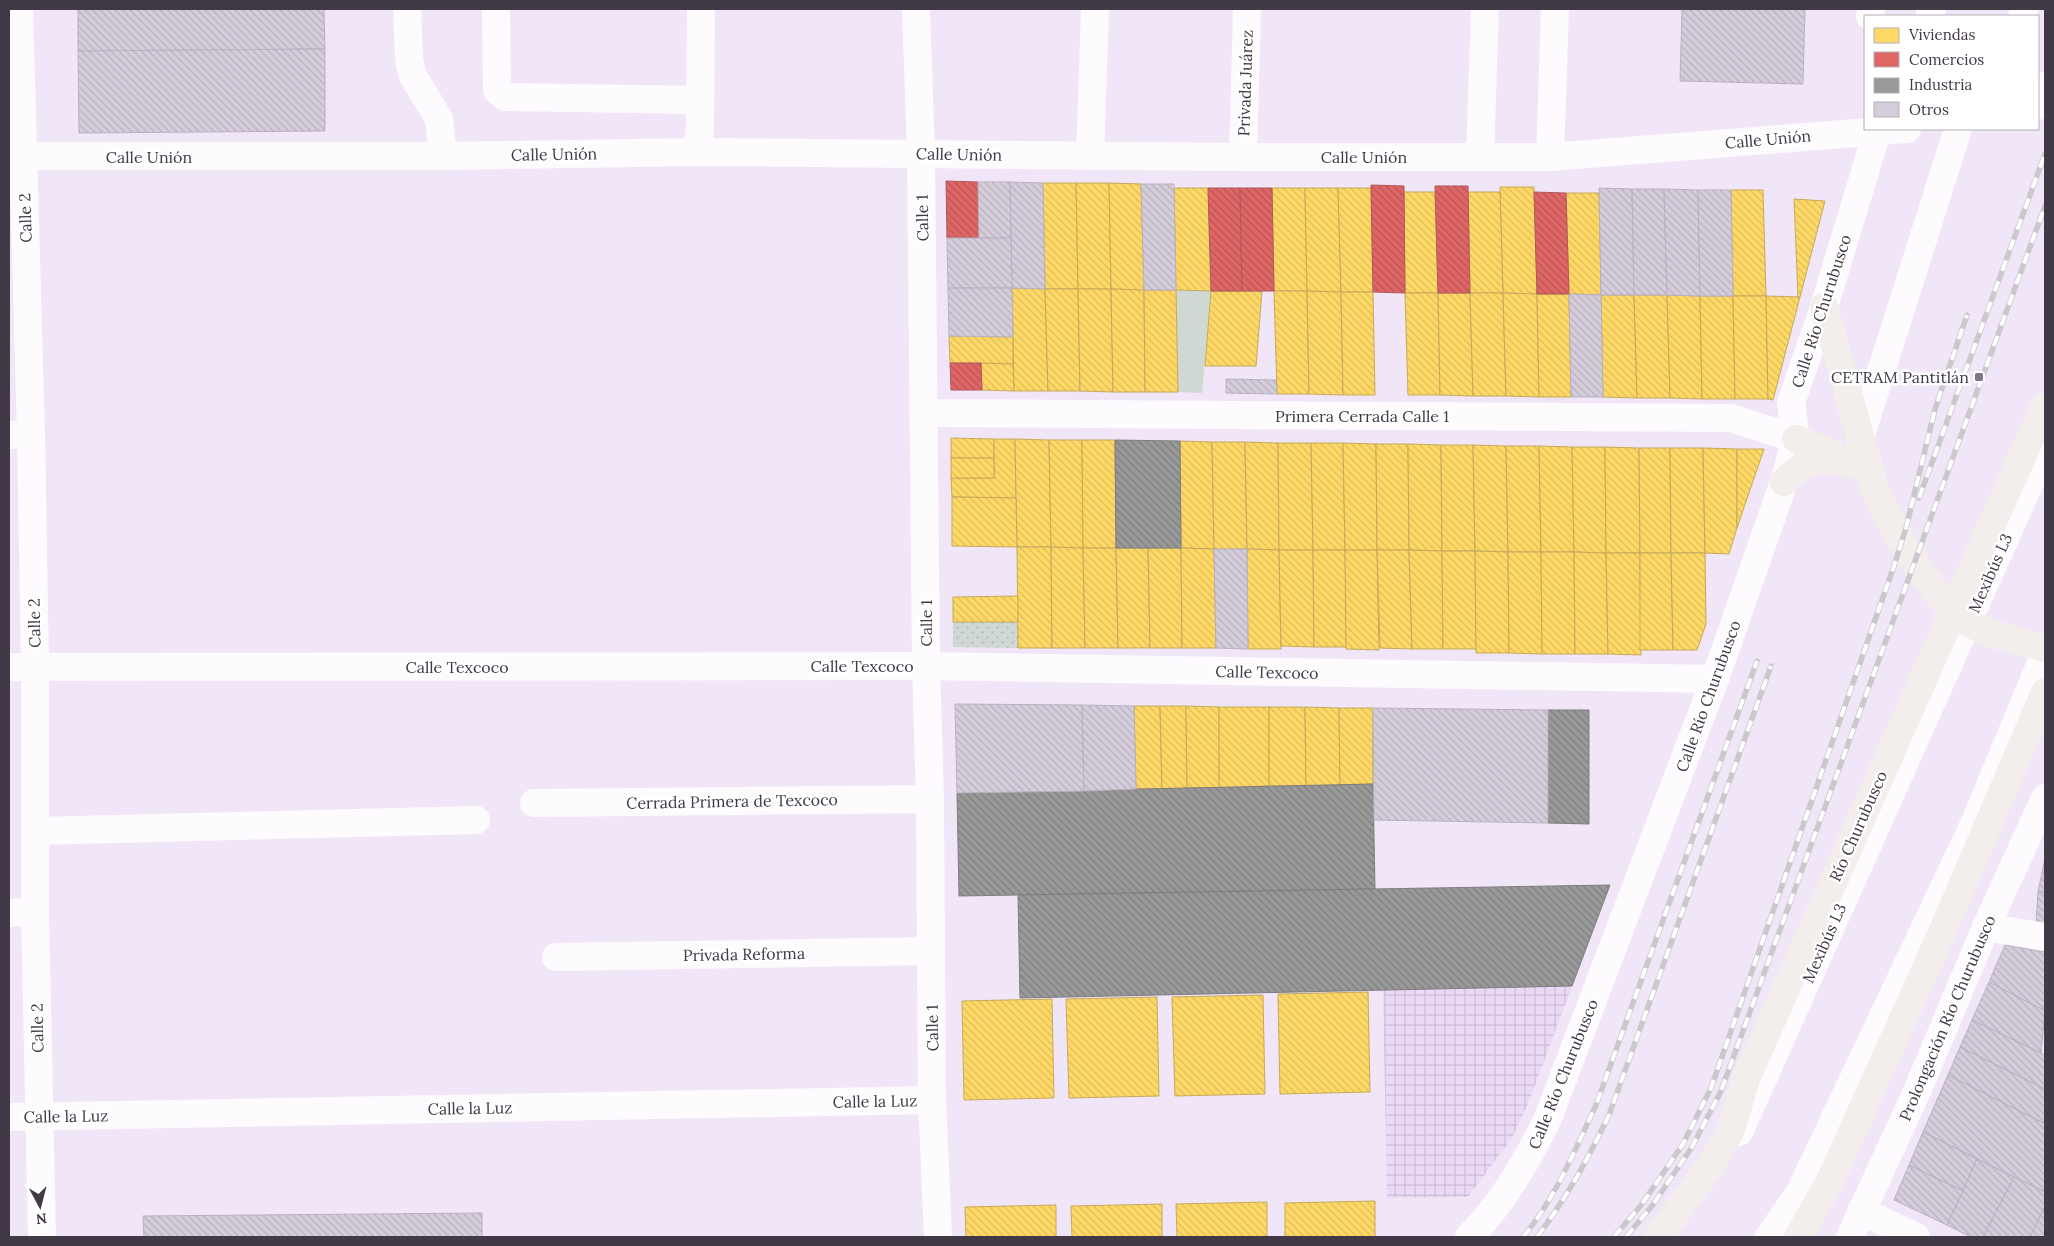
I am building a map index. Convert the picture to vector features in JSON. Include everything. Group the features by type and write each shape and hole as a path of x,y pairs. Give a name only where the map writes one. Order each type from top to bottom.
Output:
{"main road":[{"path":"1824,307 1876,493 1887,516 1925,576 1961,616 2020,642 2045,648"},
{"name":"Río Churubusco","path":"1658,1237 1702,1178 1730,1130 1746,1079 1961,616 2045,405"},
{"path":"1796,439 1868,468"},
{"path":"1784,482 1805,464 1842,462 1868,468"},
{"path":"1798,1237 1829,1182 1940,937 2045,692"}],"street":[{"name":"Calle 2","path":"19,9 16,157 22,667 35,831 22,912 39,1116 42,1237"},
{"path":"407,9 409,58 412,74 439,119 443,156"},
{"path":"496,9 497,90 505,96 700,100"},
{"path":"697,152 700,129 701,9"},
{"name":"Calle 1","path":"916,9 921,154 932,1100 938,1237"},
{"path":"1090,156 1095,9"},
{"name":"Privada Juárez","path":"1243,157 1247,9"},
{"path":"1480,157 1485,9"},
{"path":"1550,157 1555,9"},
{"path":"2039,103 2045,86"},
{"name":"Calle Unión","path":"16,157 443,156 697,152 1243,157 1550,157 1878,130"},
{"name":"Calle Río Churubusco","path":"1469,1237 1496,1206 1516,1178 1548,1118 1715,679 1784,482 1796,439 1791,403 1824,307 1878,130"},
{"path":"1860,438 1958,130"},
{"name":"Primera Cerrada Calle 1","path":"924,413 1731,418 1796,439"},
{"name":"Mexibús L3","path":"1675,1237 1718,1174 1738,1136 1961,616 2045,449"},
{"path":"1769,1237 1800,1192 1975,822 2045,653"},
{"name":"Calle Texcoco","path":"22,667 926,666 1715,679"},
{"name":"Prolongación Río Churubusco","path":"1850,1237 1918,1090 1986,927 2045,798"},
{"name":"Cerrada Primera de Texcoco","path":"534,803 930,799"},
{"path":"35,831 476,820"},
{"path":"1986,927 2045,937"},
{"name":"Privada Reforma","path":"556,957 931,951"},
{"name":"Calle la Luz","path":"9,1117 932,1100"},
{"path":"1861,1211 1916,1237"}],"shaded area":[{"path":"1176,290 1211,291 1202,393 1178,392"},
{"path":"953,622 1018,622 1018,648 953,647"},
{"path":"1572,986 1528,1104 1512,1138 1468,1197 1387,1198 1383,990"}],"building: Viviendas":[{"path":"1043,183 1076,183 1078,289 1045,289"},
{"path":"1076,183 1109,183 1111,289 1078,289"},
{"path":"1109,183 1141,184 1144,290 1111,289"},
{"path":"1500,187 1534,187 1537,294 1503,293"},
{"path":"1174,188 1208,188 1211,291 1176,290"},
{"path":"1272,188 1305,188 1307,291 1274,291"},
{"path":"1305,188 1338,188 1341,292 1307,291"},
{"path":"1338,188 1371,188 1373,292 1341,292"},
{"path":"1731,190 1763,190 1766,296 1733,296"},
{"path":"1404,192 1435,192 1438,293 1405,293"},
{"path":"1468,192 1500,192 1503,293 1470,293"},
{"path":"1566,193 1599,193 1601,295 1569,294"},
{"path":"1794,199 1825,201 1800,297 1798,297"},
{"path":"1012,288 1045,289 1048,391 1014,391"},
{"path":"1045,289 1078,289 1080,391 1048,391"},
{"path":"1078,289 1111,289 1113,392 1080,391"},
{"path":"1111,289 1144,290 1145,392 1113,392"},
{"path":"1144,290 1176,290 1178,392 1145,392"},
{"path":"1211,291 1262,291 1256,366 1205,366"},
{"path":"1274,291 1307,291 1309,394 1277,394"},
{"path":"1307,291 1341,292 1343,395 1309,394"},
{"path":"1341,292 1373,292 1375,395 1343,395"},
{"path":"1405,293 1438,293 1440,395 1408,395"},
{"path":"1438,293 1470,293 1473,396 1440,395"},
{"path":"1470,293 1503,293 1506,396 1473,396"},
{"path":"1503,293 1537,294 1539,397 1506,396"},
{"path":"1537,294 1569,294 1571,397 1539,397"},
{"path":"1601,295 1634,295 1637,398 1603,397"},
{"path":"1634,295 1667,295 1670,398 1637,398"},
{"path":"1667,295 1700,296 1702,399 1670,398"},
{"path":"1700,296 1733,296 1735,399 1702,399"},
{"path":"1733,296 1766,296 1768,399 1735,399"},
{"path":"1766,296 1800,297 1773,400 1768,399"},
{"path":"949,336 1013,337 1013,364 950,363"},
{"path":"981,363 1013,364 1014,391 982,390"},
{"path":"951,438 994,439 994,458 951,458"},
{"path":"994,439 1015,439 1016,498 952,497 951,478 994,478"},
{"path":"1015,439 1049,440 1051,547 1017,547"},
{"path":"1049,440 1082,440 1083,548 1051,547"},
{"path":"1082,440 1115,440 1116,548 1083,548"},
{"path":"1180,441 1212,442 1214,549 1181,548"},
{"path":"1212,442 1245,442 1247,549 1214,549"},
{"path":"1245,442 1278,443 1279,550 1247,549"},
{"path":"1278,443 1311,443 1313,550 1279,550"},
{"path":"1311,443 1343,443 1345,550 1313,550"},
{"path":"1343,443 1376,444 1377,550 1345,550"},
{"path":"1376,444 1408,444 1409,550 1377,550"},
{"path":"1408,444 1441,445 1442,551 1409,550"},
{"path":"1441,445 1473,445 1475,551 1442,551"},
{"path":"1473,445 1506,446 1508,552 1475,551"},
{"path":"1506,446 1539,446 1541,552 1508,552"},
{"path":"1539,446 1572,447 1574,552 1541,552"},
{"path":"1572,447 1605,447 1606,553 1574,552"},
{"path":"1605,447 1639,448 1640,553 1606,553"},
{"path":"1639,448 1670,448 1671,553 1640,553"},
{"path":"1670,448 1703,448 1705,553 1671,553"},
{"path":"1703,448 1737,449 1737,528 1729,554 1705,553"},
{"path":"1737,449 1764,449 1737,528"},
{"path":"951,458 994,458 994,478 951,478"},
{"path":"952,497 1016,498 1017,547 952,546"},
{"path":"1017,547 1051,547 1052,648 1018,648"},
{"path":"1051,547 1083,548 1085,648 1052,648"},
{"path":"1083,548 1116,548 1118,648 1085,648"},
{"path":"1116,548 1148,548 1150,648 1118,648"},
{"path":"1148,548 1181,548 1182,648 1150,648"},
{"path":"1181,548 1214,549 1216,648 1182,648"},
{"path":"1247,549 1279,550 1281,649 1248,649"},
{"path":"1279,550 1313,550 1314,647 1281,646"},
{"path":"1313,550 1345,550 1347,647 1314,647"},
{"path":"1345,550 1377,550 1379,650 1346,649"},
{"path":"1377,550 1409,550 1412,649 1380,648"},
{"path":"1409,550 1442,551 1443,649 1412,649"},
{"path":"1442,551 1475,551 1476,649 1443,649"},
{"path":"1475,551 1508,552 1509,653 1476,653"},
{"path":"1508,552 1541,552 1542,654 1509,653"},
{"path":"1541,552 1574,552 1575,654 1542,654"},
{"path":"1574,552 1606,553 1608,654 1575,654"},
{"path":"1606,553 1640,553 1641,655 1608,654"},
{"path":"1640,553 1671,553 1673,650 1640,650"},
{"path":"1671,553 1705,553 1706,624 1697,650 1673,650"},
{"path":"1018,596 1018,622 953,622 953,597"},
{"path":"1134,706 1160,706 1162,789 1136,789"},
{"path":"1160,706 1186,706 1187,788 1162,789"},
{"path":"1186,706 1219,707 1219,788 1187,788"},
{"path":"1219,707 1269,707 1269,786 1219,788"},
{"path":"1269,707 1305,707 1306,786 1269,786"},
{"path":"1305,707 1339,708 1340,785 1306,786"},
{"path":"1339,708 1373,708 1373,784 1340,785"},
{"path":"1368,992 1370,1092 1280,1094 1278,994"},
{"path":"1263,995 1265,1094 1175,1096 1172,997"},
{"path":"1157,997 1159,1096 1069,1098 1066,999"},
{"path":"1052,999 1054,1098 964,1100 962,1001"},
{"path":"1375,1201 1375,1237 1285,1237 1285,1203"},
{"path":"1267,1202 1267,1237 1177,1237 1176,1204"},
{"path":"1162,1204 1162,1237 1072,1237 1071,1206"},
{"path":"1056,1205 1056,1237 966,1237 965,1207"}],"building: Comercios":[{"path":"946,181 978,182 979,238 947,238"},
{"path":"1371,185 1404,186 1405,293 1373,292"},
{"path":"1435,186 1468,186 1470,293 1438,293"},
{"path":"1208,188 1240,188 1242,291 1211,291"},
{"path":"1240,188 1272,188 1274,291 1242,291"},
{"path":"1534,192 1566,193 1569,294 1537,294"},
{"path":"950,363 981,363 982,390 951,390"}],"building: Industria":[{"path":"1115,440 1180,441 1181,548 1116,548"},
{"path":"1548,710 1589,710 1589,824 1548,823"},
{"path":"1373,784 1375,889 959,896 957,793"},
{"path":"1610,885 1572,986 1020,998 1018,895"}],"building: Otros":[{"path":"78,9 324,9 325,49 78,51"},
{"path":"1682,9 1805,9 1803,84 1680,81"},
{"path":"325,49 325,131 79,133 78,51"},
{"path":"978,182 1010,182 1011,238 979,238"},
{"path":"1010,182 1043,183 1045,289 1012,288"},
{"path":"1141,184 1174,184 1176,290 1144,290"},
{"path":"1599,188 1632,189 1634,295 1601,295"},
{"path":"1632,189 1664,189 1667,295 1634,295"},
{"path":"1664,189 1698,190 1700,296 1667,295"},
{"path":"1698,190 1731,190 1733,296 1700,296"},
{"path":"947,238 1011,238 1012,288 948,288"},
{"path":"948,288 1012,288 1013,337 949,336"},
{"path":"1569,294 1601,295 1603,397 1571,397"},
{"path":"1226,379 1276,380 1277,394 1226,393"},
{"path":"1214,549 1247,549 1248,649 1216,648"},
{"path":"955,704 1082,705 1084,791 957,793"},
{"path":"1082,705 1134,706 1136,789 1084,791"},
{"path":"1373,708 1548,710 1548,823 1374,820"},
{"path":"2045,858 2045,892 2038,892"},
{"path":"2038,892 2045,892 2045,925 2036,925"},
{"path":"2005,945 2045,952 2045,1011 1989,982"},
{"path":"1989,982 2045,1011 2041,1053 1972,1020"},
{"path":"1972,1020 2045,1055 2045,1089 1960,1047"},
{"path":"1960,1047 2045,1089 2045,1124 1948,1075"},
{"path":"1948,1075 2045,1124 2045,1192 1923,1132"},
{"path":"1923,1132 1977,1159 1963,1191 1909,1165"},
{"path":"1977,1159 2014,1177 1983,1237 1971,1237 1947,1225"},
{"path":"1909,1165 1963,1191 1947,1225 1894,1200"},
{"path":"2014,1177 2045,1192 2045,1206 2030,1237 1983,1237"},
{"path":"2045,1206 2045,1237 2030,1237"},
{"path":"482,1213 482,1237 144,1237 143,1216"}],"railway":[{"path":"1919,498 2045,154"},
{"path":"1626,1237 1652,1206 1692,1147 1721,1091 2045,206"},
{"path":"1614,1237 1642,1204 1683,1144 1711,1088 1894,566 1906,528 1935,409 1967,315"},
{"path":"1523,1237 1555,1190 1596,1105 1757,661"},
{"path":"1537,1237 1558,1208 1576,1178 1609,1115 1771,666"}],"place":[{"name":"CETRAM Pantitlán","path":"1979,377"}]}
